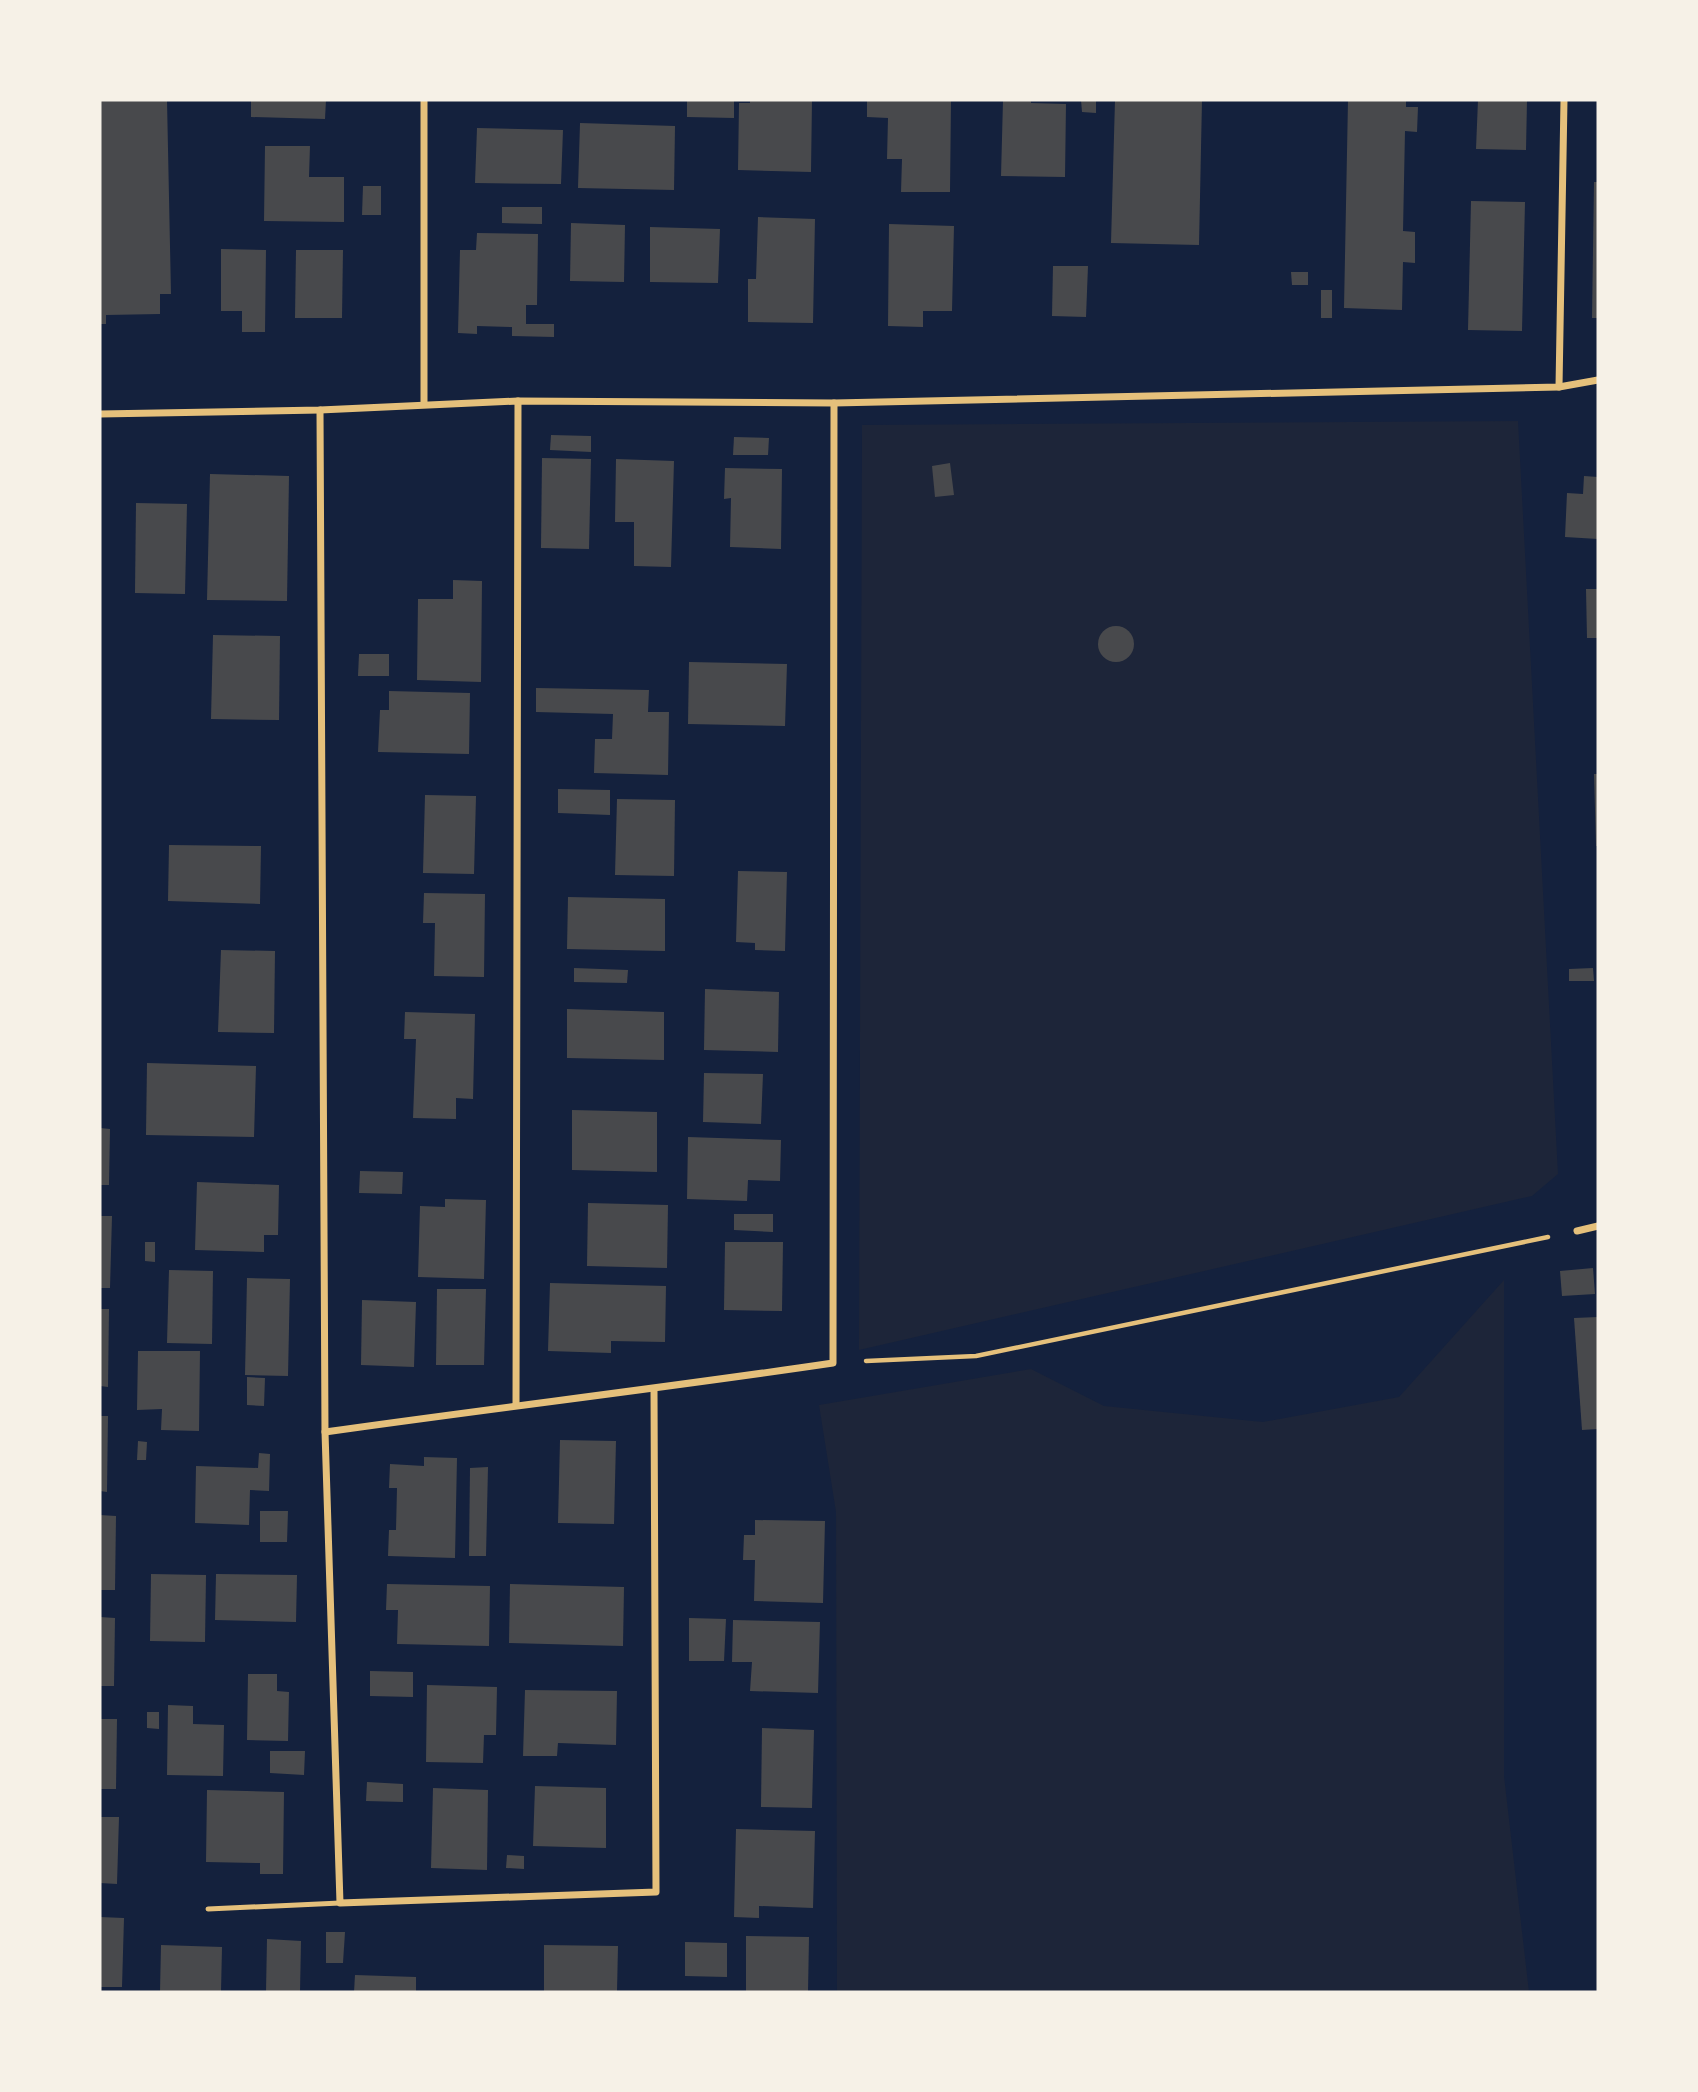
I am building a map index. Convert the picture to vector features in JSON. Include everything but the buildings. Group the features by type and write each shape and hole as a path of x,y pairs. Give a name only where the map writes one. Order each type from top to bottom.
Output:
{"street":[{"path":"424,100 424,403"},
{"path":"1559,387 1563,100"},
{"path":"100,414 320,410 424,403 518,401 834,403 1559,387 1598,380"},
{"path":"516,1405 518,401"},
{"path":"325,1432 833,1363 834,403"},
{"path":"320,410 325,1432 340,1903 656,1892 654,1389"},
{"path":"1577,1231 1598,1226"}],"lane":[{"path":"208,1909 340,1903"}],"path":[{"path":"833,1363 976,1356 1577,1231"}],"shaded area":[{"path":"1518,421 1558,1174 1532,1196 859,1350 862,425"},
{"path":"1504,1280 1504,1776 1529,1992 837,1992 836,1512 819,1405 1031,1369 1104,1406 1263,1422 1399,1397"}]}
